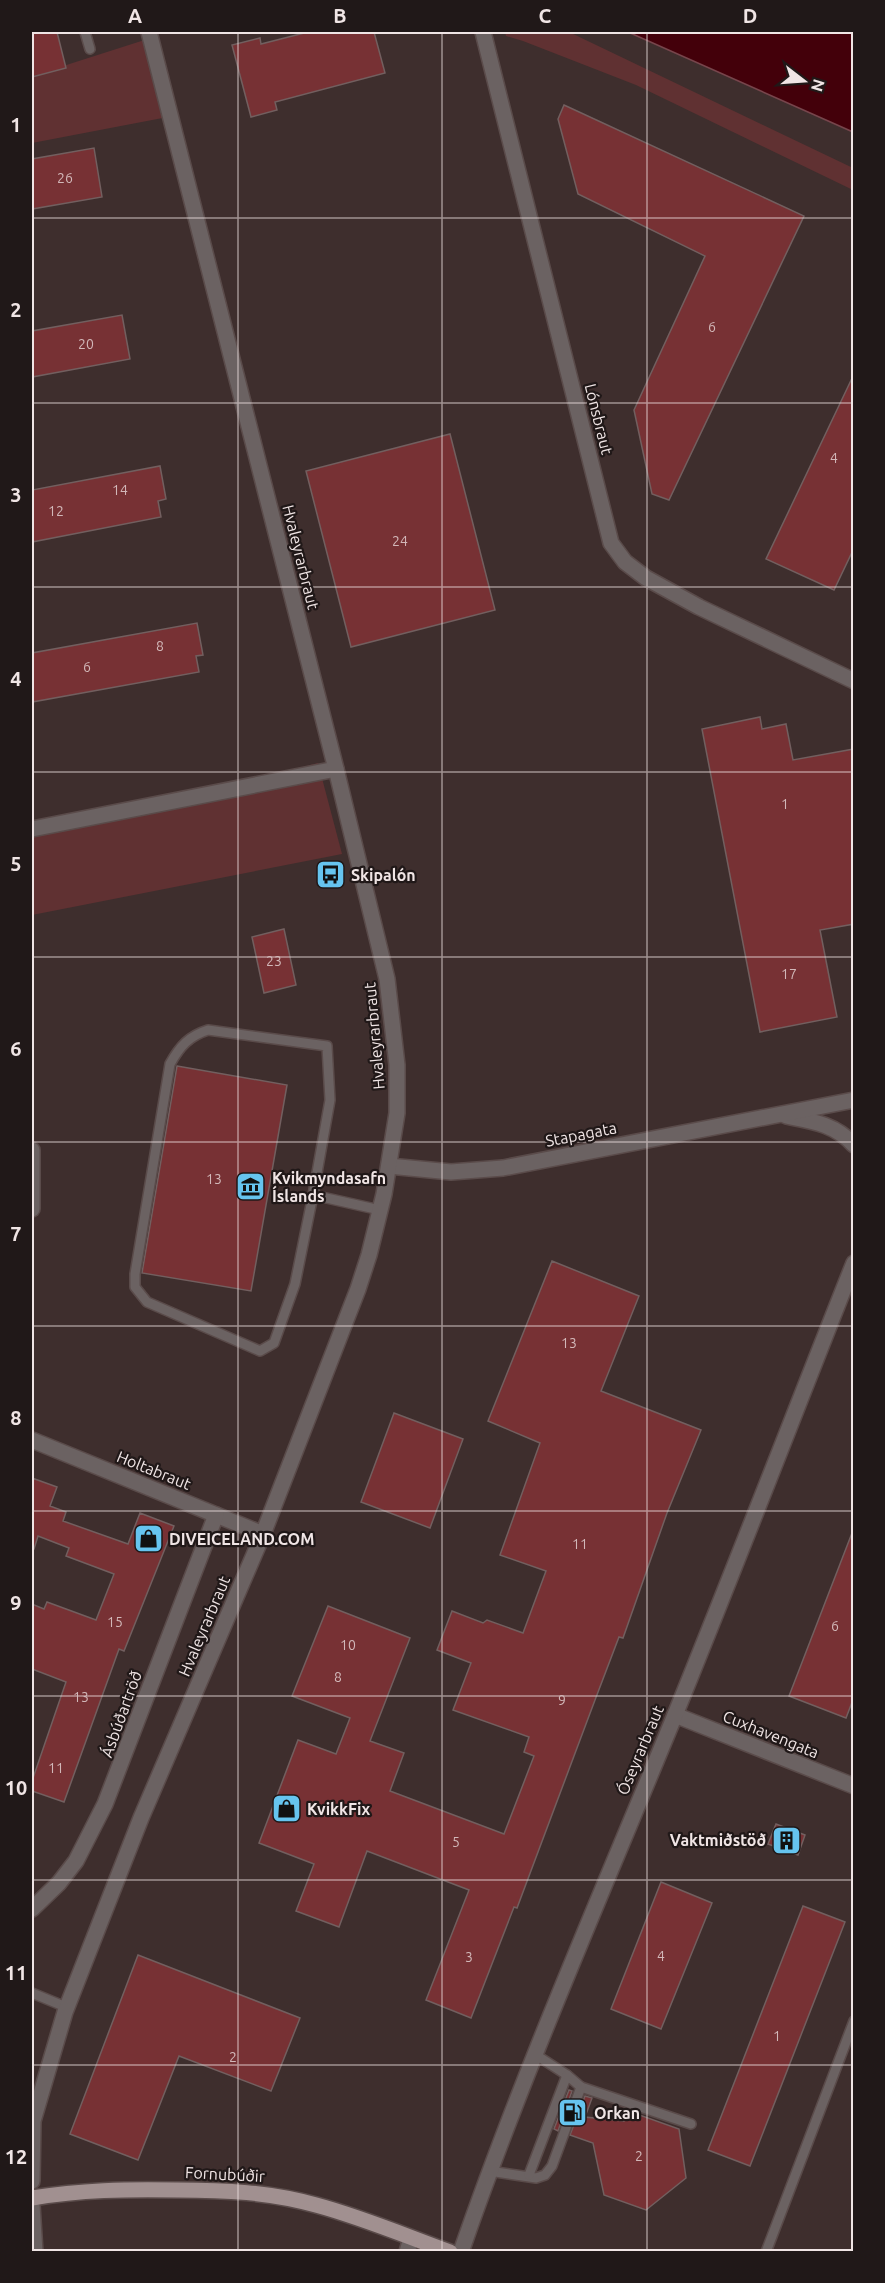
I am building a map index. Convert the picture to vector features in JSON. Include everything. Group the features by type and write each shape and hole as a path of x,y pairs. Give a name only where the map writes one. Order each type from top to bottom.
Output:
{"main road":[{"name":"Fornubúðir","path":"32,2198 66,2192 109,2189 242,2191 269,2194 317,2205 409,2245 450,2252"}],"street":[{"name":"Hvaleyrarbraut","path":"32,2181 33,2121 66,2007 141,1818 263,1534 358,1289 380,1210 397,1113 398,1083 387,979 149,32"},
{"name":"Lónsbraut","path":"483,32 612,543 625,562 646,578 699,607 854,681"},
{"path":"32,829 336,769"},
{"name":"Stapagata","path":"389,1166 441,1171 492,1169 854,1100"},
{"name":"Stapagata","path":"778,1114 829,1126 840,1132 854,1145"},
{"path":"32,1150 32,1209"},
{"name":"Óseyrarbraut","path":"461,2252 489,2171 675,1714 854,1263"},
{"name":"Holtabraut","path":"32,1440 263,1534"},
{"name":"Ásbúðartröð","path":"32,1909 59,1883 76,1861 105,1804 216,1515"},
{"name":"Cuxhavengata","path":"675,1714 854,1786"},
{"path":"32,2205 35,2252"}],"lane":[{"path":"86,32 90,49"},
{"path":"208,1030 327,1046 330,1100 313,1195 295,1284 274,1343 260,1351 147,1302 135,1287 135,1274 170,1064 179,1047 194,1034 208,1030"},
{"path":"313,1195 380,1210"},
{"path":"32,1993 66,2007"},
{"path":"766,2252 854,2021"},
{"path":"536,2055 581,2087 691,2124"},
{"path":"529,2175 567,2075"},
{"path":"489,2171 529,2175 536,2178 545,2175 552,2166 581,2087"}],"shaded area":[{"path":"505,32 569,32 853,168 853,190 636,85 506,36"},
{"path":"628,32 853,32 853,132"},
{"path":"157,36 173,116 32,143 32,76"},
{"path":"318,763 342,854 32,915 32,836"}],"building":[{"path":"32,32 57,32 66,68 32,77"},
{"path":"308,32 374,32 385,73 275,102 277,110 251,117 232,45 260,38 261,44"},
{"path":"564,105 804,216 669,500 652,494 634,410 705,256 578,194 558,119"},
{"path":"94,148 102,197 32,209 32,159"},
{"path":"122,315 130,359 32,377 32,331"},
{"path":"854,374 854,548 834,590 766,559"},
{"path":"450,434 495,610 351,647 306,471"},
{"path":"160,466 166,499 158,501 161,517 32,542 32,490"},
{"path":"197,623 203,655 196,656 199,672 32,702 32,653"},
{"path":"760,717 762,729 786,724 793,760 854,749 854,924 820,930 837,1017 760,1032 702,729"},
{"path":"284,929 296,985 264,993 252,937"},
{"path":"177,1066 287,1085 251,1291 142,1273"},
{"path":"552,1261 639,1296 601,1391 701,1430 667,1513 623,1638 619,1637 517,1908 514,1907 471,2018 426,2000 469,1890 367,1851 339,1927 296,1911 314,1864 259,1843 298,1740 336,1754 350,1718 292,1696 328,1606 410,1638 370,1741 404,1753 390,1791 504,1834 534,1756 524,1752 529,1737 453,1710 471,1663 437,1650 452,1611 483,1623 487,1620 523,1633 546,1571 500,1555 540,1443 488,1421"},
{"path":"394,1413 463,1439 430,1528 361,1502"},
{"path":"32,1478 57,1487 50,1506 66,1512 63,1521 128,1544 140,1513 174,1526 124,1651 119,1649 64,1802 32,1791 32,1781 66,1682 32,1669 32,1604 44,1609 47,1602 96,1620 114,1574 66,1556 69,1548 38,1536 34,1549 32,1549"},
{"path":"852,1533 854,1533 854,1697 846,1718 789,1696"},
{"name":"Vaktmiðstöð","path":"776,1824 805,1835 798,1855 768,1844"},
{"path":"661,1882 712,1903 661,2029 611,2009"},
{"path":"803,1906 845,1922 750,2166 708,2150"},
{"path":"138,1955 300,2018 271,2091 179,2056 138,2160 70,2134"},
{"path":"569,2090 572,2091 558,2131 554,2129"},
{"path":"585,2096 592,2098 585,2117 624,2121 634,2113 679,2129 686,2178 646,2210 604,2195 593,2143 570,2135"}],"place":[{"name":"Skipalón","path":"330,875"},
{"name":"Kvikmyndasafn Íslands","path":"251,1187"},
{"name":"DIVEICELAND.COM","path":"148,1539"},
{"name":"KvikkFix","path":"286,1809"},
{"name":"Vaktmiðstöð","path":"787,1840"},
{"name":"Orkan","path":"573,2113"}]}
